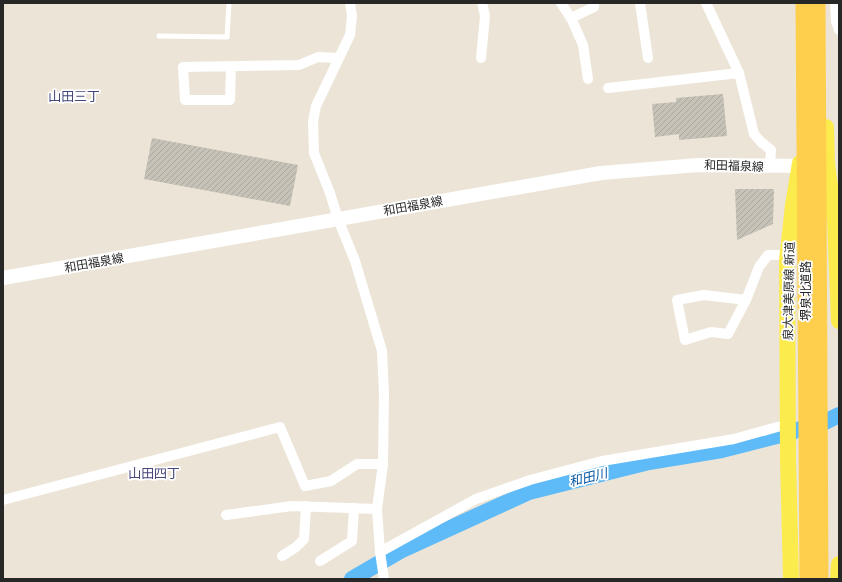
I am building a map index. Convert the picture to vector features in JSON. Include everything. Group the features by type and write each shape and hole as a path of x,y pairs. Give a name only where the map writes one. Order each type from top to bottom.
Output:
{"highway":[{"name":"堺泉北道路","path":"804,3 808,579"},
{"name":"堺泉北道路","path":"817,3 820,579"},
{"path":"826,164 829,260 830,579"},
{"path":"800,166 800,205 792,258 801,579"}],"main road":[{"path":"798,3 800,166"},
{"path":"824,3 826,164 836,202 835,221 839,321"},
{"name":"和田福泉線","path":"3,278 601,173 698,165 800,166 826,164"},
{"name":"泉大津美原線 新道","path":"791,579 788,425 792,258"},
{"path":"838,579 839,564"}],"street":[{"path":"350,3 352,16 350,35 316,106 313,122 314,153 330,193 338,219 355,260 382,351 384,394 383,464 377,509 384,579"},
{"path":"561,3 571,18 583,45 588,79"},
{"path":"571,18 594,7 594,3"},
{"path":"640,3 648,58"},
{"path":"706,3 739,72 754,134 771,150 770,166"},
{"path":"835,3 836,21 839,30"},
{"path":"481,58 485,16 484,4"},
{"path":"231,66 230,100 184,100 183,67 231,66 299,65 318,57 338,58"},
{"path":"608,88 739,72"},
{"path":"746,300 704,295 677,300 685,340 710,332 728,334 746,300 759,267 768,256 792,258"},
{"path":"381,554 476,498 530,480 602,462 734,438 788,425"},
{"path":"3,500 280,427 305,486 331,481 357,464 383,464"},
{"path":"226,515 292,506 377,509"},
{"path":"282,556 296,547 304,539 306,506"},
{"path":"320,561 352,541 354,508"}],"lane":[{"path":"159,36 227,37 229,3"}],"building":[{"path":"723,94 727,136 679,140 679,134 655,137 652,104 676,102 676,98"},
{"path":"152,138 298,165 290,206 144,179"},
{"path":"735,189 774,189 773,224 737,240"}],"waterway":[{"name":"和田川","path":"352,579 400,551 529,492 649,462 722,450 825,422 839,415"}],"district":[{"name":"山田三丁","path":"74,96"},
{"name":"山田四丁","path":"154,473"}]}
